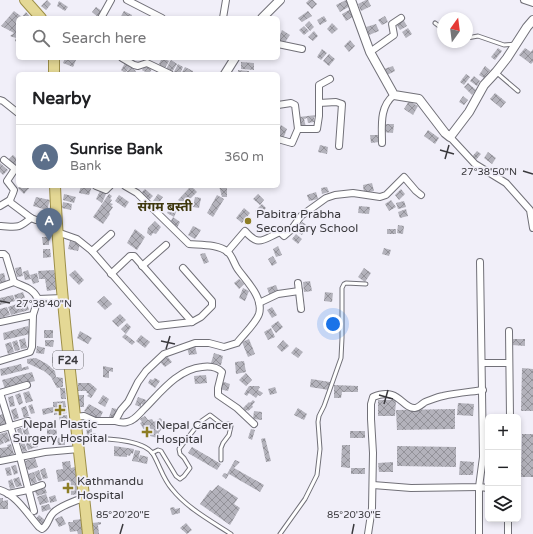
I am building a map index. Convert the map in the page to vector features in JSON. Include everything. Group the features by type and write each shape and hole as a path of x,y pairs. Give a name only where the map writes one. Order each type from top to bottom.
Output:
{"main road":[{"path":"27,2 39,16"},
{"path":"54,60 54,72"},
{"name":"F24","path":"55,188 57,232 74,417 78,438 88,534"}],"street":[{"path":"103,16 111,0"},
{"path":"127,0 158,16"},
{"path":"223,16 226,0"},
{"path":"264,16 280,0"},
{"path":"351,0 370,52 394,95"},
{"path":"370,52 394,35 392,24 401,18"},
{"path":"450,136 473,106 484,85 508,58 515,44 533,20"},
{"path":"280,44 302,49"},
{"path":"125,60 134,66 147,63 166,72"},
{"path":"226,72 234,60"},
{"path":"298,129 317,129 319,85 330,79"},
{"path":"382,143 384,107 388,100 394,95 419,99 445,133 450,136 475,164 506,183 530,210 533,228"},
{"path":"2,101 16,112"},
{"path":"319,103 336,102 342,104 339,146"},
{"path":"280,105 291,103 295,105 298,129 292,143 280,140"},
{"path":"0,206 10,200 14,193 14,190 7,181 15,169 4,160"},
{"path":"228,252 245,231 253,240 259,241 280,232 284,236 291,230 301,216 326,198 335,195 353,193 380,197 386,194 404,177 421,195"},
{"path":"115,421 146,371 164,354 195,343 209,343 224,347 237,343 257,318 260,308 255,293 237,268 228,252 209,244 189,244 137,193 128,188"},
{"path":"10,200 31,218 36,220 56,219"},
{"path":"1,226 21,226 31,218"},
{"path":"57,232 78,239 92,251 157,326 192,322 201,317 212,306 212,301 183,268"},
{"path":"92,251 111,234"},
{"path":"142,266 166,245"},
{"path":"0,254 4,254 6,256 14,282"},
{"path":"111,274 130,256 134,256 192,322"},
{"path":"480,262 482,390 485,415"},
{"path":"0,287 14,282 30,289 38,299 33,315 32,347 30,352 0,360"},
{"path":"298,283 301,309"},
{"path":"259,303 278,294 299,291"},
{"path":"38,299 63,298"},
{"path":"0,322 33,315"},
{"path":"509,331 510,414"},
{"path":"482,363 509,363"},
{"path":"74,417 84,416 95,421 127,422 134,418 168,384 182,374 195,367 207,366 222,372 218,395 237,408 254,424"},
{"path":"27,385 0,393 20,457 34,511"},
{"path":"368,534 372,514 373,453 371,404 373,397 379,394 391,394 399,398 410,407 415,408 427,401 443,396 482,390"},
{"path":"0,429 28,421"},
{"path":"0,462 45,452 79,449"},
{"path":"479,534 478,487 485,461"},
{"path":"8,494 28,490 42,485"},
{"path":"373,485 411,488 485,488"},
{"path":"0,490 8,494 20,504 42,529 45,527 53,513 74,501 84,498"},
{"path":"508,522 508,534"}],"lane":[{"path":"473,37 478,36 504,45 515,44"},
{"path":"496,72 518,91"},
{"path":"280,534 305,499 317,476 320,449 318,416 324,406 341,358 342,288 346,283 366,284"},
{"path":"152,453 158,450 161,451 176,476 180,479 190,468 180,454 179,449 200,422 210,415 223,425 229,424 231,426 229,435 221,448 221,460"},
{"path":"78,438 103,438 133,443 148,449 152,453 165,480 172,490 191,507 231,534"}],"building":[{"path":"47,0 51,4 46,10 41,6"},
{"path":"309,0 313,0 317,4 312,9 306,3"},
{"path":"346,0 350,6 340,12 336,5"},
{"path":"368,0 371,6 361,11 358,4"},
{"path":"59,1 68,7 65,11 57,6"},
{"path":"96,7 102,11 99,16 92,12"},
{"path":"351,9 354,16 346,21 342,14"},
{"path":"14,11 21,16 16,16 16,38 10,36 14,33 1,26"},
{"path":"124,11 132,15 132,16 121,16"},
{"path":"308,11 312,16 302,22 298,18"},
{"path":"26,12 29,16 23,16"},
{"path":"324,16 327,21 320,25 317,20"},
{"path":"385,16 388,22 382,25 378,20"},
{"path":"403,19 407,26 400,30 396,24"},
{"path":"309,21 314,27 310,31 305,25"},
{"path":"332,23 338,29 332,34 327,29"},
{"path":"376,24 379,31 369,35 366,27"},
{"path":"304,26 309,31 304,35 299,30"},
{"path":"408,28 412,34 406,38 402,32"},
{"path":"282,30 290,35 284,44 280,41"},
{"path":"314,31 318,36 313,41 308,37"},
{"path":"350,40 355,46 349,52 344,46"},
{"path":"498,48 502,51 495,60 491,57"},
{"path":"525,48 531,52 533,49 533,62 531,64 519,55"},
{"path":"322,49 327,53 321,60 317,57"},
{"path":"329,54 335,59 329,66 323,61"},
{"path":"64,60 76,60 73,67 63,63"},
{"path":"161,60 169,61 165,68 159,64"},
{"path":"171,60 177,64 172,72 166,69"},
{"path":"241,62 254,63 254,70 241,69"},
{"path":"125,63 130,67 126,72 121,70"},
{"path":"146,63 153,67 150,72 142,70"},
{"path":"178,64 183,67 181,72 174,72"},
{"path":"393,66 395,71 387,75 384,69"},
{"path":"485,66 490,70 484,78 479,75"},
{"path":"130,67 136,71 135,72 127,72"},
{"path":"185,67 193,71 193,72 182,72"},
{"path":"238,70 249,71 249,72 238,72"},
{"path":"466,74 470,77 464,85 460,82"},
{"path":"474,76 480,81 477,86 470,81"},
{"path":"468,83 476,90 472,95 464,87"},
{"path":"495,93 506,102 501,108 490,99"},
{"path":"463,96 468,100 464,105 459,102"},
{"path":"409,101 418,106 413,115 404,109"},
{"path":"316,115 317,117 314,117 314,122 308,123 307,118 304,119 306,127 300,128 299,117"},
{"path":"384,124 394,124 393,133 383,132"},
{"path":"281,125 287,129 283,139 280,137"},
{"path":"428,130 439,138 435,144 424,136"},
{"path":"370,135 379,135 379,142 371,143"},
{"path":"320,145 328,147 327,154 318,152"},
{"path":"477,151 481,154 475,161 471,158"},
{"path":"488,152 496,158 492,164 484,158"},
{"path":"13,155 16,158 16,165 13,167 7,161"},
{"path":"0,163 8,170 3,175 0,172"},
{"path":"372,183 374,191 364,193 363,185"},
{"path":"327,187 329,192 322,194 321,188"},
{"path":"18,188 29,188 24,194"},
{"path":"80,188 91,188 89,195 79,193"},
{"path":"189,188 193,188 197,192 184,205 178,200"},
{"path":"220,188 227,188 227,197 222,197"},
{"path":"145,189 153,196 149,200 141,193"},
{"path":"401,189 405,194 399,200 395,195"},
{"path":"100,191 106,194 102,203 96,199"},
{"path":"316,192 318,199 309,201 307,195"},
{"path":"64,194 76,197 74,203 63,200"},
{"path":"109,194 112,196 110,203 113,204 111,206 113,207 103,224 93,217"},
{"path":"158,194 163,197 158,204 153,201"},
{"path":"258,194 264,200 260,205 253,199"},
{"path":"119,195 129,202 125,208 115,201"},
{"path":"217,195 224,199 213,217 207,213"},
{"path":"36,197 50,200 47,210 33,206"},
{"path":"195,197 201,198 199,208 193,207"},
{"path":"391,200 396,207 389,211 385,204"},
{"path":"404,201 406,207 398,209 396,203"},
{"path":"63,202 72,204 71,210 62,208"},
{"path":"262,204 266,208 260,215 255,211"},
{"path":"171,206 177,210 174,217 167,213"},
{"path":"359,206 370,207 369,214 358,213"},
{"path":"244,208 250,213 242,223 236,218"},
{"path":"406,209 408,216 400,218 398,212"},
{"path":"173,217 180,222 177,228 170,223"},
{"path":"155,221 161,227 156,234 153,233 151,236 147,233 148,228"},
{"path":"302,222 308,226 302,235 296,231"},
{"path":"398,225 404,226 403,234 397,233"},
{"path":"193,226 201,230 195,239 188,235"},
{"path":"135,229 145,237 137,250 127,243"},
{"path":"387,229 396,229 396,234 387,234"},
{"path":"296,234 302,239 298,244 292,239"},
{"path":"42,237 49,237 49,245 43,245"},
{"path":"70,241 80,244 78,251 68,249"},
{"path":"278,246 282,255 276,257 273,249"},
{"path":"384,248 391,250 389,256 382,254"},
{"path":"43,249 50,249 51,257 43,258"},
{"path":"205,253 209,262 204,264 200,254"},
{"path":"273,256 277,263 272,266 268,259"},
{"path":"21,267 23,276 17,277 15,268"},
{"path":"364,268 371,273 365,282 358,277"},
{"path":"28,270 31,279 25,280 23,272"},
{"path":"54,270 59,289 47,291 45,279 39,279 38,271"},
{"path":"75,270 84,280 79,285 69,275"},
{"path":"4,273 6,282 0,283 0,274"},
{"path":"37,273 39,282 33,284 30,275"},
{"path":"239,279 244,284 239,289 234,283"},
{"path":"310,281 312,291 304,292 303,282"},
{"path":"276,285 279,293 270,296 267,288"},
{"path":"243,288 249,291 245,301 239,298"},
{"path":"23,292 25,298 16,301 14,295"},
{"path":"325,292 333,293 332,302 324,301"},
{"path":"13,295 15,301 0,305 0,298"},
{"path":"104,296 112,304 105,310 97,302"},
{"path":"26,301 29,310 11,315 8,307"},
{"path":"7,307 10,315 0,318 0,309"},
{"path":"272,307 277,315 272,318 267,310"},
{"path":"120,314 126,320 118,327 112,321"},
{"path":"329,318 341,319 340,327 329,326"},
{"path":"278,321 283,327 276,333 271,326"},
{"path":"127,323 131,327 126,334 121,329"},
{"path":"28,326 30,334 4,340 3,333"},
{"path":"271,328 275,337 268,340 264,332"},
{"path":"44,330 53,330 53,338 44,338"},
{"path":"80,331 92,338 88,344 77,338"},
{"path":"125,334 135,342 132,345 122,337"},
{"path":"141,335 150,342 145,348 136,341"},
{"path":"25,338 27,348 21,349 19,340"},
{"path":"249,339 255,354 248,357 242,342"},
{"path":"512,339 525,339 525,346 512,345"},
{"path":"17,340 20,350 15,351 12,342"},
{"path":"45,340 54,340 53,347 45,346"},
{"path":"283,340 289,346 282,352 277,347"},
{"path":"11,342 14,352 8,354 5,344"},
{"path":"37,346 45,348 44,354 36,353"},
{"path":"195,346 197,354 189,355 187,348"},
{"path":"296,347 303,352 298,358 291,353"},
{"path":"214,353 223,356 221,365 211,363"},
{"path":"167,356 172,362 165,367 160,362"},
{"path":"52,357 59,357 59,363 52,363"},
{"path":"36,358 47,364 55,371 56,377 63,378 63,387 57,388 51,377 44,371 27,363 27,359"},
{"path":"244,361 246,372 236,374 235,362"},
{"path":"21,364 22,368 28,366 29,369 1,376 0,369"},
{"path":"103,366 113,368 113,372 109,371 109,378 103,377"},
{"path":"522,368 533,369 533,411 521,411"},
{"path":"32,372 35,381 5,389 2,380"},
{"path":"246,373 252,380 246,386 239,380"},
{"path":"206,375 207,383 195,384 194,376"},
{"path":"155,378 160,381 155,388 148,383 150,379 153,380"},
{"path":"311,379 330,382 329,390 310,387"},
{"path":"221,381 230,384 228,391 219,389"},
{"path":"78,383 90,383 97,389 91,398 87,396 89,394 86,392 87,391 78,391"},
{"path":"334,385 358,386 358,392 342,392 341,398 334,398"},
{"path":"249,386 260,387 258,390 263,393 260,396 258,395 256,398 249,393 247,396 244,394"},
{"path":"275,387 277,393 270,395 268,389"},
{"path":"60,388 65,388 66,399 61,399"},
{"path":"29,391 33,401 26,403 23,393"},
{"path":"20,393 23,403 19,405 15,395"},
{"path":"78,395 84,395 84,407 78,407"},
{"path":"103,395 109,399 105,407 98,403"},
{"path":"13,396 15,406 10,407 8,397"},
{"path":"138,397 146,400 144,405 141,404 141,407 135,405"},
{"path":"253,400 255,402 252,405 253,407 248,411 245,411 243,408"},
{"path":"378,400 396,400 395,416 378,416"},
{"name":"Nepal Plastic Surgery Hospital","path":"65,401 67,413 54,415 54,412 43,415 42,409 53,407 53,402"},
{"path":"458,403 474,404 473,416 457,415"},
{"path":"32,404 35,413 31,414 28,406"},
{"path":"89,404 103,412 99,420 84,411"},
{"path":"26,406 29,416 24,418 21,408"},
{"path":"16,408 19,418 14,420 11,410"},
{"path":"112,408 117,409 113,419 109,417"},
{"path":"298,408 307,414 304,420 294,415"},
{"path":"455,409 455,429 397,430 396,410"},
{"path":"254,411 262,412 262,420 253,419"},
{"path":"3,414 6,423 0,425 0,415"},
{"path":"67,415 68,424 60,424 59,416"},
{"path":"145,416 148,420 152,419 154,422 160,418 166,423 162,426 164,427 159,432 158,438 150,436 151,429 147,427 144,430 140,423 142,422 140,419"},
{"path":"86,424 96,424 96,429 92,429 92,433 96,433 96,436 87,436"},
{"path":"27,426 30,436 25,437 22,428"},
{"path":"56,427 57,435 52,435 52,439 47,439 47,428"},
{"path":"21,428 24,438 20,439 17,429"},
{"path":"251,429 255,430 252,440 248,438"},
{"path":"350,431 365,431 365,438 350,438"},
{"path":"7,432 10,441 5,443 2,438 4,443 0,445 0,434"},
{"path":"522,434 533,434 533,477 521,477"},
{"path":"65,437 65,445 58,445 57,438"},
{"path":"35,438 38,447 33,448 31,439"},
{"path":"265,438 271,461 266,462 261,439"},
{"path":"30,439 33,448 28,450 25,441"},
{"path":"24,441 27,451 23,452 20,442"},
{"path":"11,444 14,454 0,458 0,448 8,447 7,445"},
{"path":"342,445 350,445 350,468 341,467"},
{"path":"114,446 134,449 133,454 131,453 130,456 127,455 127,457 114,456"},
{"path":"397,446 456,447 456,467 397,466"},
{"path":"192,447 221,464 217,470 188,453"},
{"path":"135,450 140,451 138,462 132,461"},
{"path":"140,455 148,457 147,464 138,462"},
{"path":"35,458 38,467 28,470 25,461"},
{"path":"235,460 240,462 234,468 264,485 260,492 229,474 226,479 222,476 224,473 227,474"},
{"name":"Kathmandu Hospital","path":"70,461 71,468 75,467 79,494 71,495 69,480 58,482 56,470 63,469 62,462"},
{"path":"460,461 474,462 473,475 459,475"},
{"path":"393,462 393,472 379,472 378,463"},
{"path":"16,465 18,473 14,475 11,466"},
{"path":"10,467 12,475 7,476 5,468"},
{"path":"45,468 48,478 43,479 40,470"},
{"path":"351,468 365,468 365,474 351,474"},
{"path":"39,470 42,480 38,481 34,472"},
{"path":"34,472 37,482 32,484 28,474"},
{"path":"19,477 22,486 16,487 13,479"},
{"path":"12,479 15,488 10,489 8,481"},
{"path":"218,485 238,498 234,504 240,508 230,525 200,504 210,490 212,491"},
{"path":"45,488 47,493 37,496 35,491"},
{"path":"46,494 49,502 40,505 37,497"},
{"path":"55,495 57,501 50,503 49,497"},
{"path":"0,498 3,498 3,501 8,500 8,509 0,509"},
{"path":"49,504 51,509 42,512 41,506"},
{"path":"174,507 175,509 180,508 180,513 172,515 170,508"},
{"path":"39,515 46,521 42,526 35,520"},
{"path":"62,516 66,524 59,527 55,519"},
{"path":"84,519 85,534 78,534 77,531 70,532 68,522"},
{"path":"101,522 101,524 98,525 99,534 93,534 92,523"},
{"path":"186,523 192,530 187,534 180,528"}],"place":[{"name":"Pabitra Prabha Secondary School","path":"248,221"},
{"name":"Sunrise Bank","path":"49,241"},
{"name":"Nepal Plastic Surgery Hospital","path":"60,410"},
{"name":"Nepal Cancer Hospital","path":"147,432"},
{"name":"Kathmandu Hospital","path":"68,488"}],"district":[{"name":"संगम बस्ती","path":"165,206"}]}
